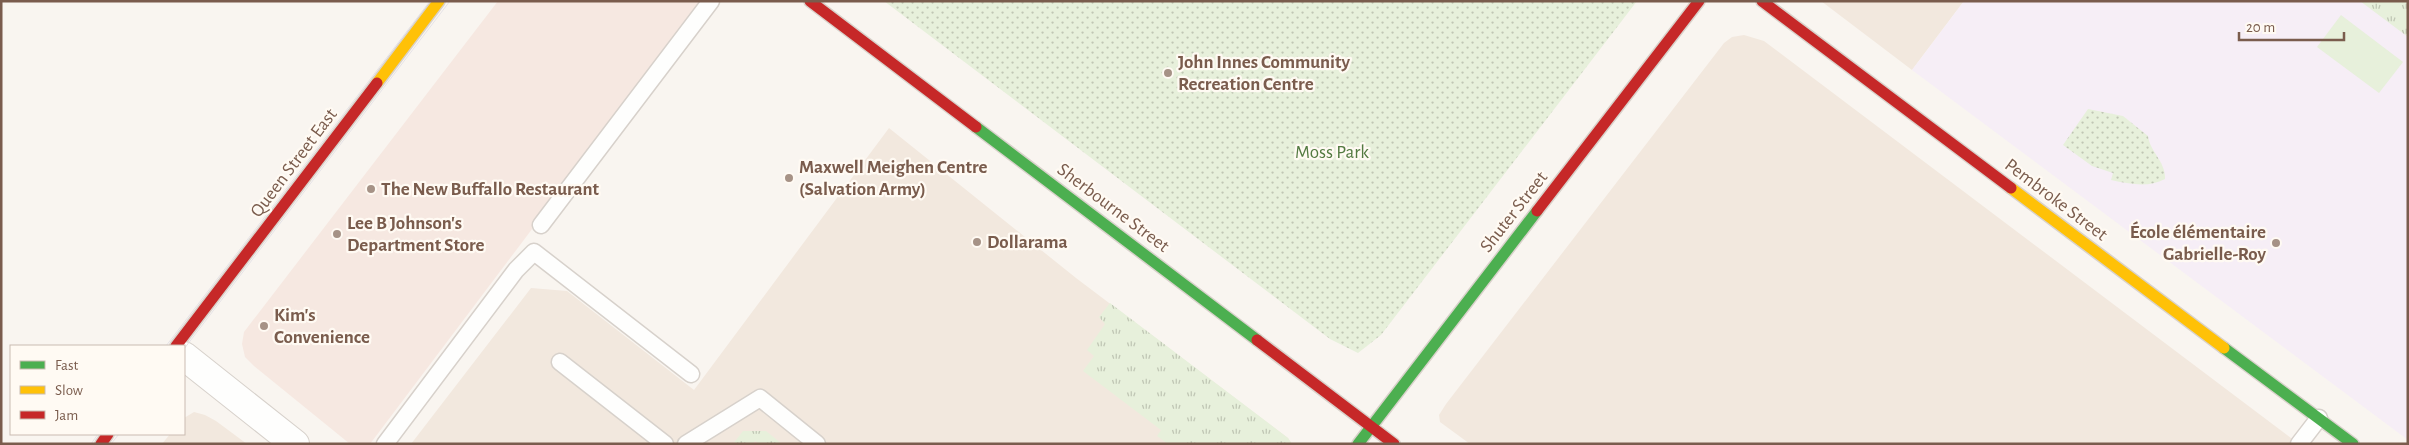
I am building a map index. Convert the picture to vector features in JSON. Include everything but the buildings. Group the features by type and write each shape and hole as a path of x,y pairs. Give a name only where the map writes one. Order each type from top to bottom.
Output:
{"street":[{"name":"Queen Street East","path":"177,345 439,1"},
{"name":"Sherbourne Street","path":"810,1 1394,444"},
{"name":"Shuter Street","path":"1358,444 1699,1"},
{"name":"Pembroke Street","path":"1762,1 2353,444"},
{"path":"185,357 295,444"}],"lane":[{"path":"541,225 711,1"},
{"path":"385,444 516,270 534,252 691,374"},
{"path":"560,362 665,444"},
{"path":"686,444 760,398 817,444"},
{"path":"2299,444 2319,418"}],"shaded area":[{"path":"498,1 704,1 370,444 350,444 245,357 242,344 244,332"},
{"path":"1821,1 1964,1 1912,70"},
{"name":"École élémentaire Gabrielle-Roy","path":"1964,1 2408,1 2408,440 1912,70"},
{"path":"1744,35 1764,41 2299,444 1470,444 1440,422 1439,415 1446,404 1724,43 1732,37"},
{"path":"889,128 1076,278 1288,438 1292,444 411,444 531,288 567,291 694,390"},
{"path":"194,412 205,415 247,444 162,444 169,435 185,435 185,417"}],"green space":[{"name":"Moss Park","path":"884,1 1637,1 1381,335 1358,353 1330,339"},
{"path":"2360,1 2408,1 2408,37"},
{"path":"2341,15 2403,62 2379,93 2317,47"},
{"path":"2088,109 2123,116 2148,136 2149,142 2163,167 2165,179 2152,184 2132,184 2111,180 2113,173 2092,166 2063,145"},
{"path":"1110,303 1288,438 1292,444 1168,444 1157,436 1161,430 1083,371 1094,356 1087,350 1105,324 1099,317"},
{"path":"743,431 766,431 782,444 760,444 755,441 753,444 733,444"}],"tram line":[{"path":"167,345 430,1"},
{"path":"185,348 450,1"},
{"path":"91,444 97,435"},
{"path":"111,444 118,435"}],"traffic: fast":[{"path":"976,127 1257,340"},
{"path":"1358,444 1537,211"},
{"path":"2224,348 2353,444"}],"traffic: slow":[{"path":"377,83 439,1"},
{"path":"2011,188 2224,348"}],"traffic: jam":[{"path":"810,1 976,127"},
{"path":"1537,211 1699,1"},
{"path":"1762,1 2011,188"},
{"path":"177,345 377,83"},
{"path":"1257,340 1394,444"},
{"path":"101,444 107,435"}],"place":[{"name":"John Innes Community Recreation Centre","path":"1168,73"},
{"name":"Maxwell Meighen Centre (Salvation Army)","path":"789,178"},
{"name":"The New Buffallo Restaurant","path":"371,189"},
{"name":"Lee B Johnson's Department Store","path":"337,234"},
{"name":"Dollarama","path":"977,242"},
{"name":"École élémentaire Gabrielle-Roy","path":"2276,243"},
{"name":"Kim's Convenience","path":"264,326"}]}
